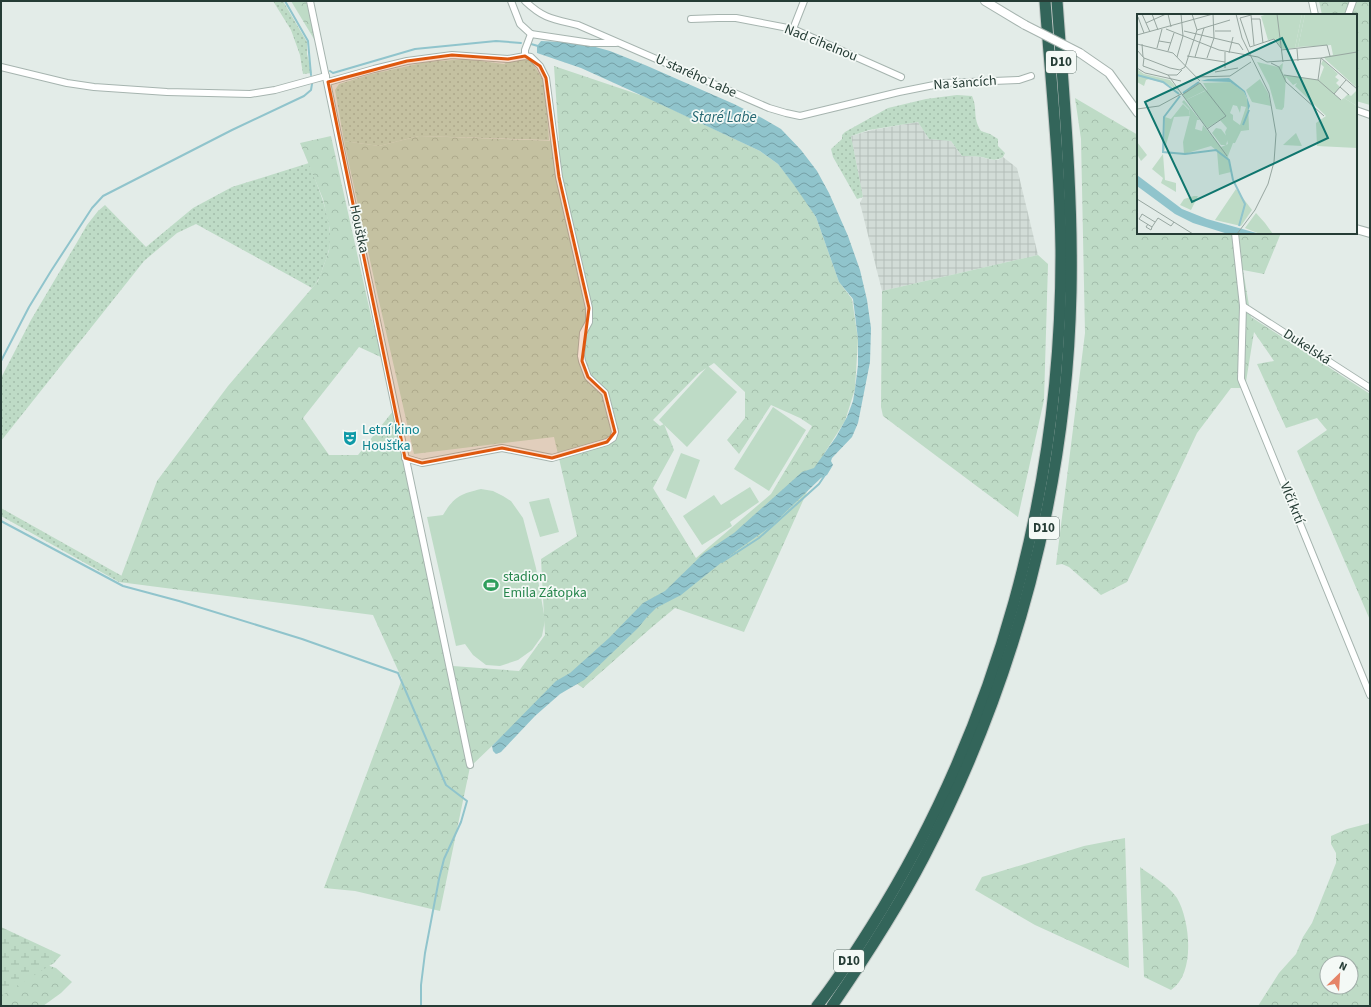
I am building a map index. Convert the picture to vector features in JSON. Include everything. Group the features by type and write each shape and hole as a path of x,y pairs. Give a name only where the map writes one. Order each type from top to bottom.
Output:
{"highway":[{"name":"D10","path":"817,1006 878,915 902,886 944,818 967,768 993,704 1027,599 1041,543 1058,450 1069,348 1071,250 1061,141 1054,120 1045,1"},
{"name":"D10","path":"1057,1 1065,124 1061,141"},
{"name":"D10","path":"832,1006 862,963 888,921 902,886"}],"street":[{"name":"Houštka","path":"310,1 470,765"},
{"path":"511,1 520,24 531,34 591,43 620,42"},
{"name":"U starého Labe","path":"525,1 536,12 549,18 578,24 769,108 800,116 899,92"},
{"path":"792,29 804,1"},
{"path":"985,1 1025,25 1080,53 1109,73 1137,112"},
{"path":"1312,1 1315,14"},
{"path":"1348,14 1353,1"},
{"name":"Nad cihelnou","path":"691,19 736,18 792,29 901,77"},
{"path":"525,56 525,50 531,34"},
{"path":"1,67 67,83 94,87 167,92 250,94 276,90 415,60 452,55 508,59 525,56 531,57 540,66 546,78 559,177 589,308 588,322 583,333 581,356 588,377 602,390 607,398 615,432 613,438 608,442 552,458 502,448 422,463 405,458"},
{"name":"Na šancích","path":"899,92 944,82 1019,80 1031,76"},
{"path":"1357,110 1370,115"},
{"path":"1357,229 1370,233"},
{"name":"Vlčí krtí","path":"1235,234 1243,306 1241,379 1370,695"},
{"name":"Dukelská","path":"1243,306 1370,388"}],"highlighted area":[{"path":"452,55 508,59 525,56 540,66 546,78 559,177 589,308 582,361 588,377 605,393 615,432 607,442 552,458 502,448 422,463 412,461 405,458 328,82 407,61"}],"shaded area":[{"path":"918,122 929,139 951,141 962,156 981,157 992,160 998,160 1003,157 1017,168 1038,255 882,291 860,203 863,197 851,136 872,130"}],"green space":[{"path":"273,1 283,1 307,42 307,54 312,73 303,74 300,55 291,30"},
{"path":"291,1 306,1 317,44"},
{"path":"1319,1 1370,1 1370,105 1357,101 1357,14 1322,14"},
{"path":"525,51 545,83 549,140 419,136 379,146 344,141 335,90 339,84 372,74 426,62 466,59 504,64"},
{"path":"554,66 646,97 760,151 778,164 797,188 816,217 839,282 852,299 858,339 855,389 845,421 824,454 744,632 675,608 583,688 565,676 470,767 440,911 355,891 324,888 402,679 373,615 119,582 157,481 228,386 318,281 329,251 330,230 323,199 300,143 331,136 371,316 383,358 359,347 303,418 329,455 358,455 393,411 453,666 519,671 545,635 541,559 577,536 554,437 414,454 344,141 379,146 419,136 559,141","holes":["714,363 745,392 745,418 727,440 739,454 771,405 800,418 812,426 771,494 696,558 653,488 674,450 664,424 660,426 653,420 699,373"]},
{"path":"957,95 972,96 978,126 981,131 998,139 998,146 1005,153 1003,157 995,160 962,156 951,141 929,139 918,122 869,130 851,136 863,197 857,199 833,157 831,149 842,139 842,135 888,108 926,99"},
{"path":"1075,98 1137,134 1137,234 1281,234 1264,274 1243,270 1251,317 1370,394 1370,620 1297,451 1327,430 1317,418 1286,428 1257,364 1274,361 1254,332 1245,388 1231,388 1197,433 1127,582 1101,595 1069,567 1062,564 1056,565 1085,333 1081,139"},
{"path":"309,163 323,201 330,231 330,243 327,257 319,278 312,288 196,224 177,233 144,261 1,441 1,378 31,320 87,225 98,211 105,205 146,247 193,208 232,187"},
{"path":"1038,255 1048,264 1044,400 1018,517 883,416 881,407 882,291"},
{"path":"708,366 737,392 687,447 659,420"},
{"path":"773,407 806,430 769,491 734,469"},
{"path":"681,453 700,460 686,499 666,490"},
{"path":"750,487 759,502 730,522 732,526 702,545 683,516 714,495 721,505"},
{"name":"stadion Emila Zátopka","path":"481,489 493,491 511,501 523,518 536,568 545,620 542,636 532,650 518,660 500,666 486,665 473,655 465,644 456,646 427,517 443,515 458,497"},
{"path":"549,498 559,532 540,537 529,502"},
{"path":"1,508 122,576 119,582 1,516"},
{"path":"1370,823 1370,1006 1258,1006 1279,973 1296,954 1303,937 1312,923 1336,863 1336,853 1331,844 1331,836 1347,829"},
{"path":"1125,838 1129,968 1035,925 975,890 982,877 1084,846"},
{"path":"1140,867 1160,881 1173,893 1182,908 1185,919 1188,946 1187,960 1184,972 1179,982 1171,990 1144,977"},
{"path":"1,927 61,955 54,963 2,995 1,995"},
{"path":"37,962 56,968 72,982 61,993 43,1006 1,1006 1,971"}],"water":[{"name":"Staré Labe","path":"541,41 581,43 610,51 734,104 781,129 801,150 817,171 829,193 848,236 860,270 867,300 871,328 870,362 858,423 852,437 832,458 831,461 833,465 827,475 821,478 770,527 732,554 681,595 656,608 638,628 584,680 560,694 535,716 501,752 496,754 493,751 492,746 556,681 570,673 609,638 643,603 665,591 704,553 734,533 802,472 814,468 836,437 847,417 853,401 858,365 858,339 853,299 839,282 816,217 778,164 760,151 645,97 581,68 537,53 537,46"}],"waterway":[{"path":"285,1 308,41 311,75"},
{"path":"330,71 333,73 415,49 496,41 521,43"},
{"path":"531,44 538,46"},
{"path":"1,361 29,307 51,271 92,208 103,196 232,130 304,96 311,90 312,84"},
{"path":"722,562 759,538 819,484 825,475"},
{"path":"1,521 123,586 179,601 302,639 398,673 446,785 467,801 461,822 444,859 439,879 425,953 421,985 421,1006"}],"place":[{"name":"Letní kino Houšťka","path":"350,438"},
{"name":"stadion Emila Zátopka","path":"491,585"}]}
